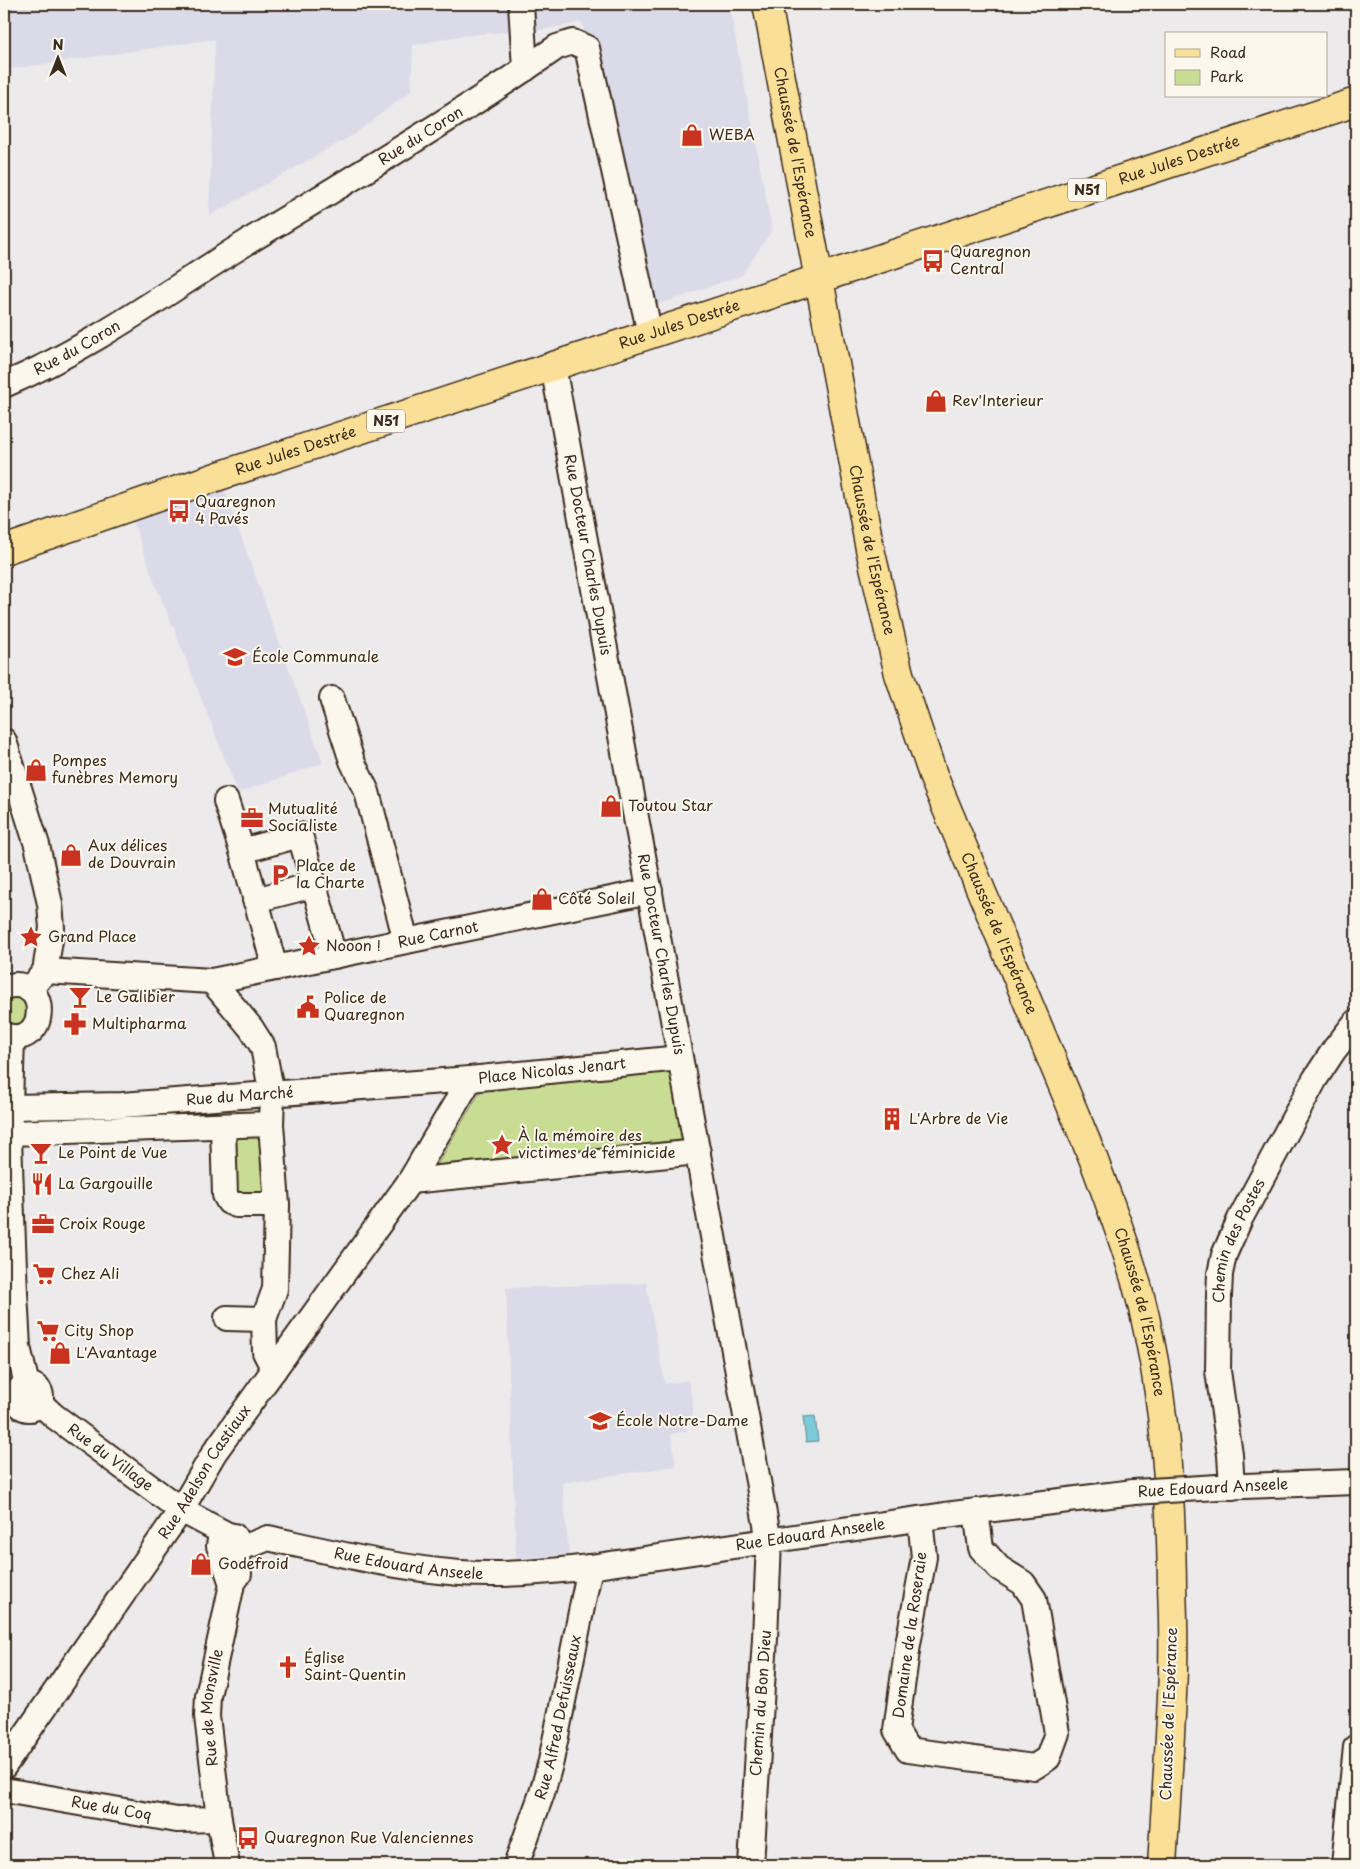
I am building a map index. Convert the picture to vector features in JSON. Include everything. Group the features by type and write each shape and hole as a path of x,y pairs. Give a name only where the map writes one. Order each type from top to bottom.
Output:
{"main road":[{"name":"Chaussée de l'Espérance","path":"767,4 870,549 899,674 934,778 1093,1158 1136,1280 1148,1330 1159,1389 1167,1456 1171,1530 1174,1668 1162,1865"},
{"name":"Rue Jules Destrée","path":"4,550 219,476 1356,102"}],"street":[{"path":"521,4 525,69"},
{"name":"Rue du Coron","path":"4,385 81,348 241,247 369,170 557,47 573,42 587,48 650,334"},
{"name":"Rue Docteur Charles Dupuis","path":"554,366 769,1541"},
{"path":"332,699 352,761 367,792 406,941"},
{"path":"4,741 37,845 50,904 52,928 45,971 30,990"},
{"path":"226,801 275,968"},
{"path":"242,851 300,835 334,956"},
{"path":"256,900 314,884"},
{"name":"Rue Carnot","path":"45,971 212,981 650,891"},
{"path":"212,981 251,1028 262,1047 272,1095 271,1124 276,1206 275,1289 264,1319 265,1352 274,1370"},
{"path":"4,987 18,985 30,990 36,996 39,1004 38,1020 28,1033 8,1036"},
{"name":"Chemin des Postes","path":"1225,1487 1230,1454 1218,1371 1220,1274 1224,1255 1240,1219 1315,1079 1334,1050 1356,1022"},
{"name":"Rue du Village","path":"8,1036 18,1347 22,1400 54,1416 181,1510 194,1533 230,1544"},
{"name":"Place Nicolas Jenart","path":"410,1181 470,1079 680,1058"},
{"name":"Rue du Marché","path":"10,1107 122,1105 470,1079"},
{"name":"Rue du Marché","path":"10,1133 271,1124"},
{"path":"223,1126 225,1195 229,1202 236,1205 276,1206"},
{"path":"410,1181 698,1152"},
{"name":"Rue Adelson Castiaux","path":"4,1766 181,1510 214,1453 410,1181"},
{"path":"227,1318 264,1319"},
{"name":"Rue Edouard Anseele","path":"230,1544 245,1528 261,1530 268,1538 405,1566 459,1573 532,1573 590,1567 976,1511 1134,1492 1356,1482"},
{"name":"Domaine de la Roseraie","path":"920,1519 924,1557 908,1644 896,1730 908,1750 1034,1767 1048,1758 1057,1733 1034,1599 1023,1583 999,1568 982,1548 976,1511"},
{"name":"Chemin du Bon Dieu","path":"751,1865 769,1541"},
{"name":"Rue de Monsville","path":"227,1865 219,1819 207,1716 208,1696 232,1584 239,1574 230,1544"},
{"name":"Rue Alfred Defuisseaux","path":"516,1865 549,1769 590,1567"},
{"path":"1344,1865 1356,1747"},
{"name":"Rue du Coq","path":"4,1790 177,1820 219,1819"}],"shaded area":[{"path":"4,4 729,4 772,230 742,275 655,306 582,22 535,31 523,30 460,36 413,45 411,91 353,135 209,216 215,39 4,70"},
{"name":"École Communale","path":"219,476 323,763 238,793 155,584 128,508"},
{"name":"École Notre-Dame","path":"646,1283 665,1384 688,1380 692,1399 693,1415 688,1417 690,1425 685,1426 687,1431 671,1434 676,1466 562,1483 569,1555 516,1558 506,1288"}],"green space":[{"path":"18,997 24,1000 29,1012 19,1024 13,1026 4,1023 4,1000 6,998"},
{"path":"670,1069 682,1140 437,1165 483,1087"},
{"path":"260,1134 267,1196 232,1199 230,1136"}],"water":[{"path":"815,1416 818,1441 806,1442 803,1417"}],"place":[{"name":"WEBA","path":"692,135"},
{"name":"Quaregnon Central","path":"933,261"},
{"name":"Rev'Interieur","path":"936,401"},
{"name":"Quaregnon 4 Pavés","path":"179,511"},
{"name":"École Communale","path":"235,657"},
{"name":"Pompes funèbres Memory","path":"36,770"},
{"name":"Toutou Star","path":"611,806"},
{"name":"Mutualité Socialiste","path":"252,818"},
{"name":"Aux délices de Douvrain","path":"71,855"},
{"name":"Place de la Charte","path":"280,875"},
{"name":"Côté Soleil","path":"542,899"},
{"name":"Grand Place","path":"31,937"},
{"name":"Nooon !","path":"309,946"},
{"name":"Le Galibier","path":"80,997"},
{"name":"Police de Quaregnon","path":"308,1007"},
{"name":"Multipharma","path":"75,1024"},
{"name":"L'Arbre de Vie","path":"892,1119"},
{"name":"À la mémoire des victimes de féminicide","path":"502,1145"},
{"name":"Le Point de Vue","path":"41,1153"},
{"name":"La Gargouille","path":"42,1184"},
{"name":"Croix Rouge","path":"43,1224"},
{"name":"Chez Ali","path":"44,1274"},
{"name":"City Shop","path":"48,1331"},
{"name":"L'Avantage","path":"60,1353"},
{"name":"École Notre-Dame","path":"600,1421"},
{"name":"Godefroid","path":"201,1564"},
{"name":"Église Saint-Quentin","path":"288,1667"},
{"name":"Quaregnon Rue Valenciennes","path":"248,1838"}]}
